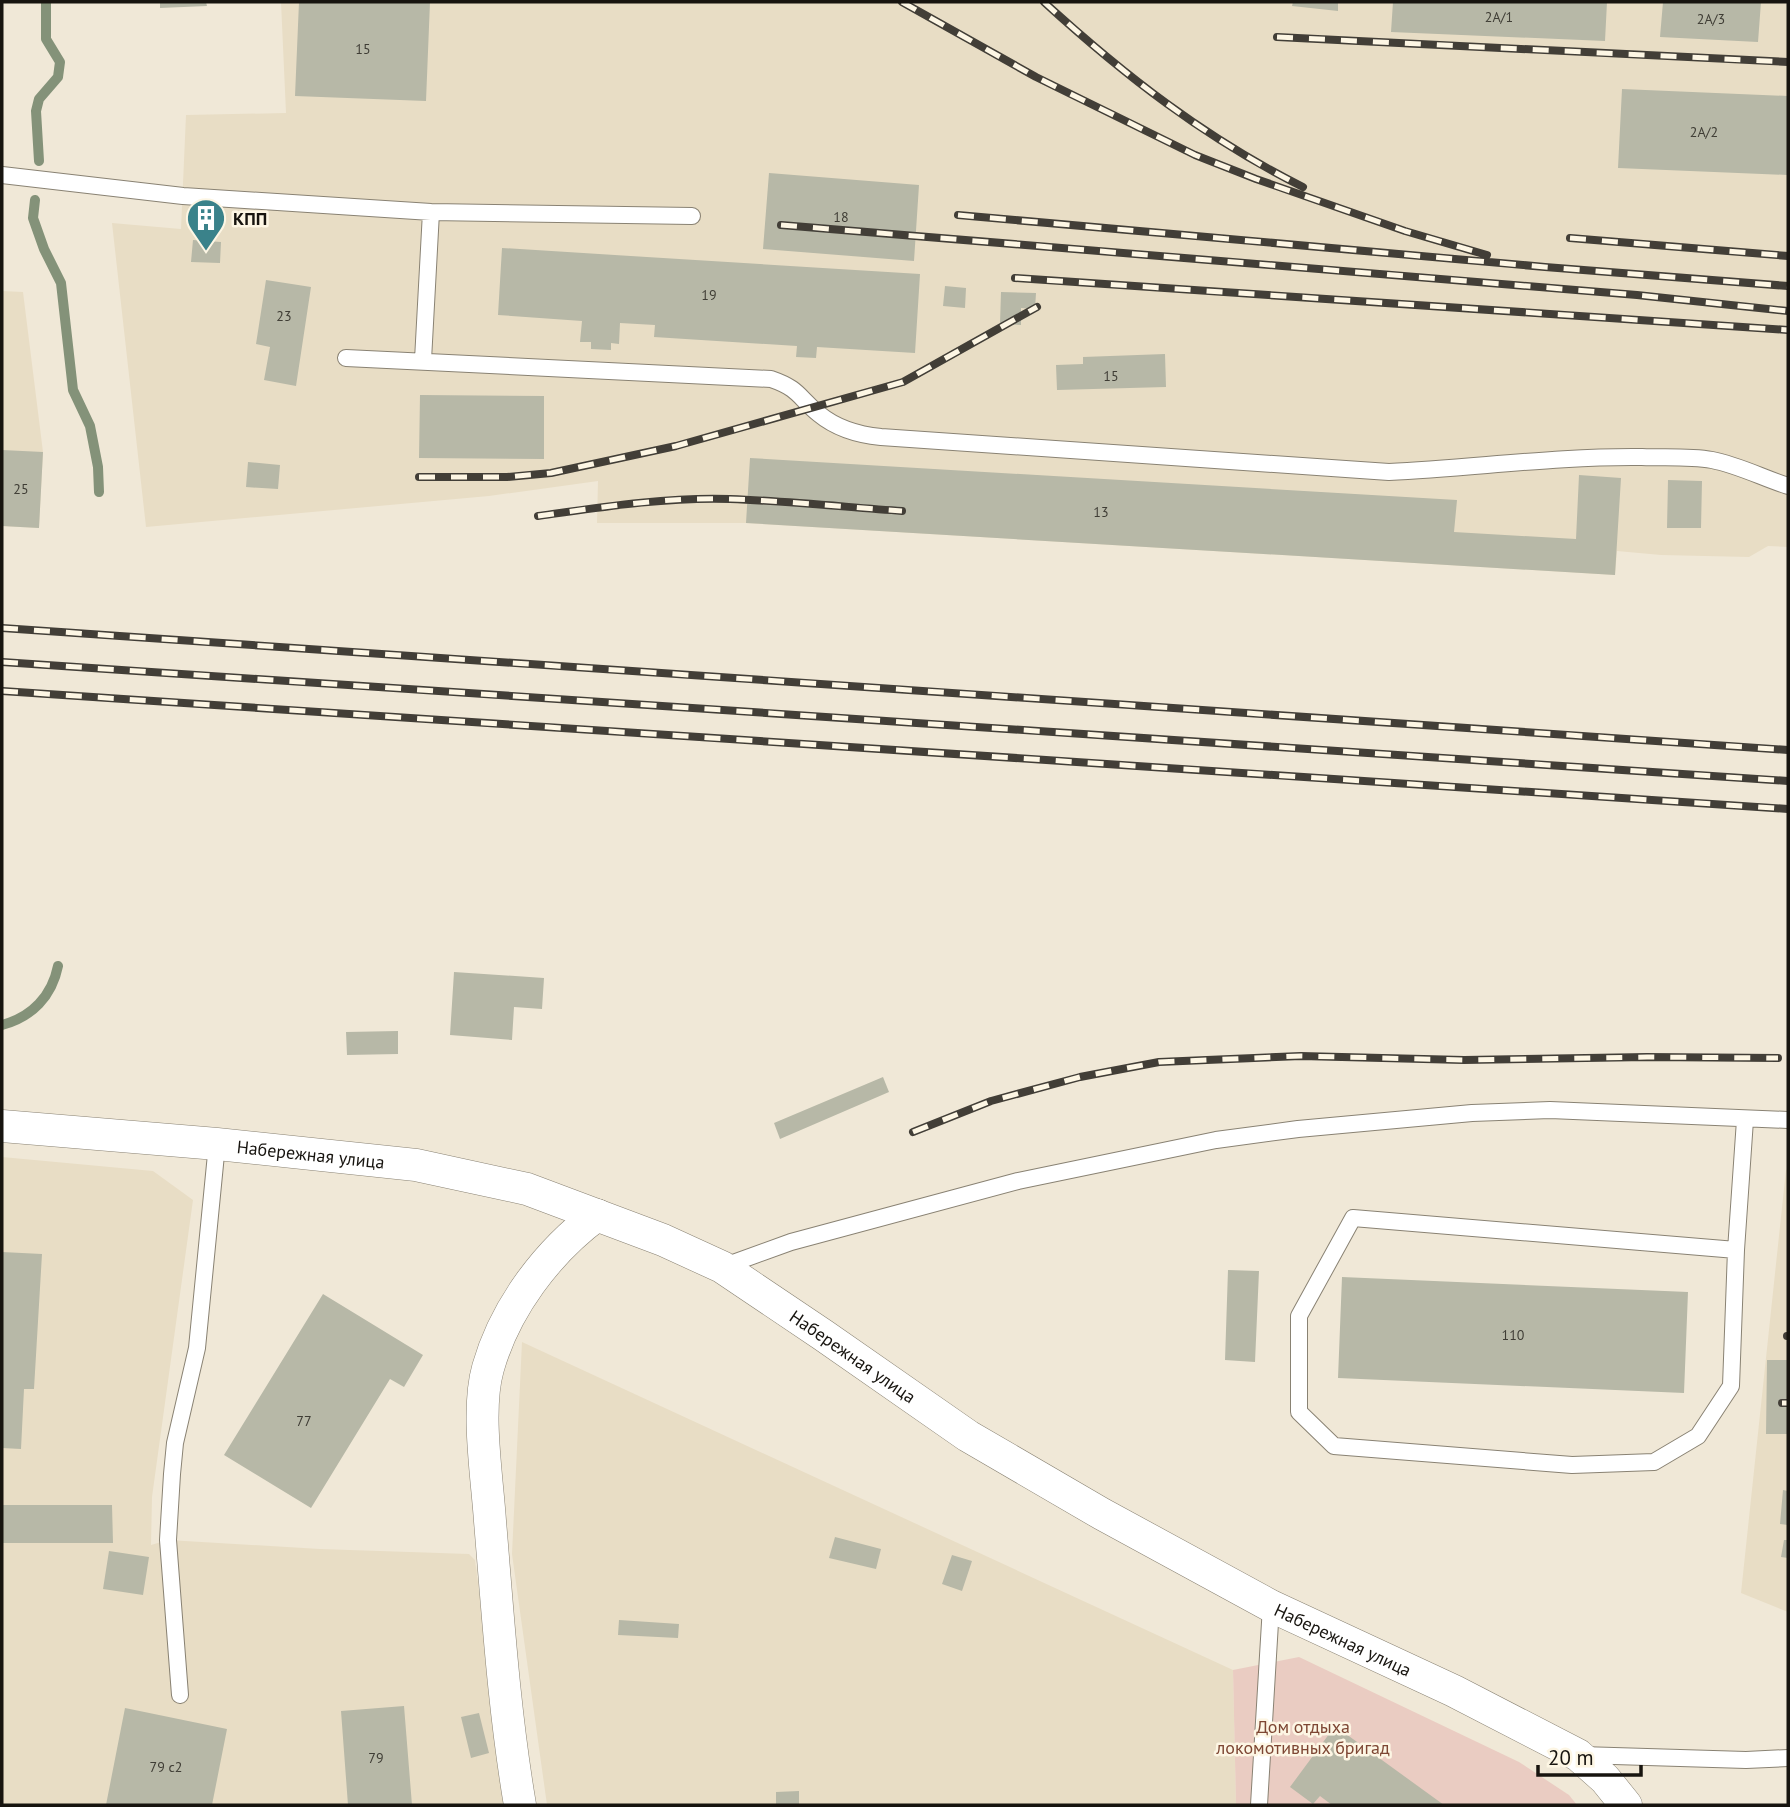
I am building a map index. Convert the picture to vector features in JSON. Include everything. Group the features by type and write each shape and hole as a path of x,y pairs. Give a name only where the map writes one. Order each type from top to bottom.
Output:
{"street":[{"name":"Набережная улица","path":"2,1126 217,1144 416,1165 527,1189 663,1240 722,1267 968,1436 1102,1514 1271,1606 1454,1691 1578,1755 1605,1779 1626,1805"},
{"path":"520,1805 504,1688 485,1462 483,1405 487,1371 500,1333 530,1284 574,1232 597,1215"}],"lane":[{"path":"2,175 183,196 430,212 692,216"},
{"path":"423,360 430,212"},
{"path":"346,358 771,379 788,385 820,415 858,434 881,437 1390,472 1443,470 1546,459 1685,457 1712,460 1788,486"},
{"path":"722,1267 791,1242 1018,1181 1230,1138 1403,1119 1550,1110 1788,1120"},
{"path":"1735,1250 1353,1218 1298,1316 1299,1412 1334,1446 1572,1465 1654,1462 1698,1436 1731,1386 1735,1250 1745,1120"},
{"path":"180,1695 168,1540 172,1474 177,1433 197,1348 217,1144"},
{"path":"1259,1805 1271,1606"},
{"path":"1578,1755 1746,1760 1788,1758"}],"shaded area":[{"path":"281,2 1788,2 1788,547 1768,546 1749,557 1617,551 1615,575 746,523 597,523 598,481 489,496 146,527 112,223 181,229 186,115 286,113"},
{"path":"2,291 23,292 43,452 39,528 2,526"},
{"path":"2,1157 153,1171 193,1200 152,1497 151,1545 168,1540 469,1554 475,1560 507,1805 2,1805"},
{"path":"1788,1169 1788,1612 1741,1593"},
{"path":"522,1342 1233,1670 1236,1805 547,1805 512,1554"}],"green space":[{"name":"Дом отдыха локомотивных бригад","path":"1299,1657 1519,1762 1569,1795 1577,1805 1236,1805 1233,1670"}],"building":[{"path":"160,2 206,2 207,6 160,8"},
{"path":"299,2 430,2 426,101 295,96"},
{"path":"1293,2 1338,2 1338,11 1292,6"},
{"path":"1393,2 1607,2 1605,41 1391,32"},
{"path":"1663,2 1761,2 1758,42 1660,37"},
{"path":"1622,89 1788,96 1788,175 1618,168"},
{"path":"769,173 919,185 914,261 763,249"},
{"name":"КПП","path":"193,240 221,242 220,263 191,262"},
{"path":"502,248 920,274 915,353 817,347 816,358 796,357 797,346 654,337 655,325 620,323 619,344 611,343 611,350 591,349 591,342 580,342 582,321 498,315"},
{"path":"266,280 311,287 296,386 264,380 270,347 256,344"},
{"path":"945,286 966,288 965,308 943,306"},
{"path":"1001,292 1036,293 1035,309 1021,308 1021,325 1000,324"},
{"path":"1165,354 1166,387 1057,390 1056,365 1083,364 1083,357"},
{"path":"420,395 544,396 544,459 419,458"},
{"path":"2,450 43,452 39,528 2,526"},
{"path":"750,458 1457,500 1454,532 1576,539 1579,475 1621,478 1615,575 746,523"},
{"path":"248,462 280,465 278,489 246,487"},
{"path":"1668,480 1702,481 1701,528 1667,528"},
{"path":"454,972 544,978 542,1009 514,1007 512,1040 450,1035"},
{"path":"398,1031 398,1054 347,1055 346,1032"},
{"path":"883,1077 889,1092 780,1139 774,1123"},
{"path":"2,1252 42,1254 34,1389 24,1389 21,1449 2,1448"},
{"path":"1228,1270 1259,1271 1255,1362 1225,1360"},
{"path":"1342,1277 1688,1292 1684,1393 1338,1378"},
{"path":"323,1294 423,1355 404,1387 390,1379 311,1508 224,1455"},
{"path":"1767,1360 1788,1360 1788,1434 1766,1434"},
{"path":"1783,1490 1788,1491 1788,1525 1780,1524"},
{"path":"2,1505 112,1505 113,1543 2,1543"},
{"path":"835,1537 881,1549 876,1569 829,1558"},
{"path":"1784,1540 1788,1540 1788,1558 1781,1557"},
{"path":"109,1551 149,1557 143,1595 103,1589"},
{"path":"952,1555 972,1561 962,1591 942,1584"},
{"path":"619,1620 679,1624 678,1638 618,1635"},
{"path":"404,1706 412,1805 348,1805 341,1711"},
{"path":"125,1708 227,1729 212,1805 106,1805"},
{"path":"479,1713 489,1753 471,1758 461,1717"},
{"path":"1335,1726 1444,1805 1332,1805 1320,1796 1313,1804 1290,1787"},
{"path":"799,1791 799,1805 776,1805 776,1792"}],"waterway":[{"path":"39,161 36,111 39,99 58,77 60,62 46,39 46,2"},
{"path":"35,200 33,218 44,249 61,283 73,390 90,426 98,467 99,492"},
{"path":"2,1025 23,1017 39,1004 51,987 58,966"}],"railway":[{"path":"902,2 1036,77 1195,155 1405,231 1487,255"},
{"path":"1044,2 1104,55 1167,104 1232,148 1303,187"},
{"path":"1277,37 1788,62"},
{"path":"958,215 1788,286"},
{"path":"781,225 1637,295 1788,311"},
{"path":"1570,238 1788,256"},
{"path":"1015,278 1788,330"},
{"path":"419,477 507,477 551,473 676,446 903,382 1037,307"},
{"path":"538,516 634,503 706,499 902,511"},
{"path":"2,628 1788,750"},
{"path":"2,662 1788,781"},
{"path":"2,691 1788,809"},
{"path":"913,1132 991,1101 1080,1077 1159,1062 1301,1056 1464,1060 1778,1058"},
{"path":"1782,1403 1788,1403"}],"place":[{"name":"КПП","path":"206,252"}]}
